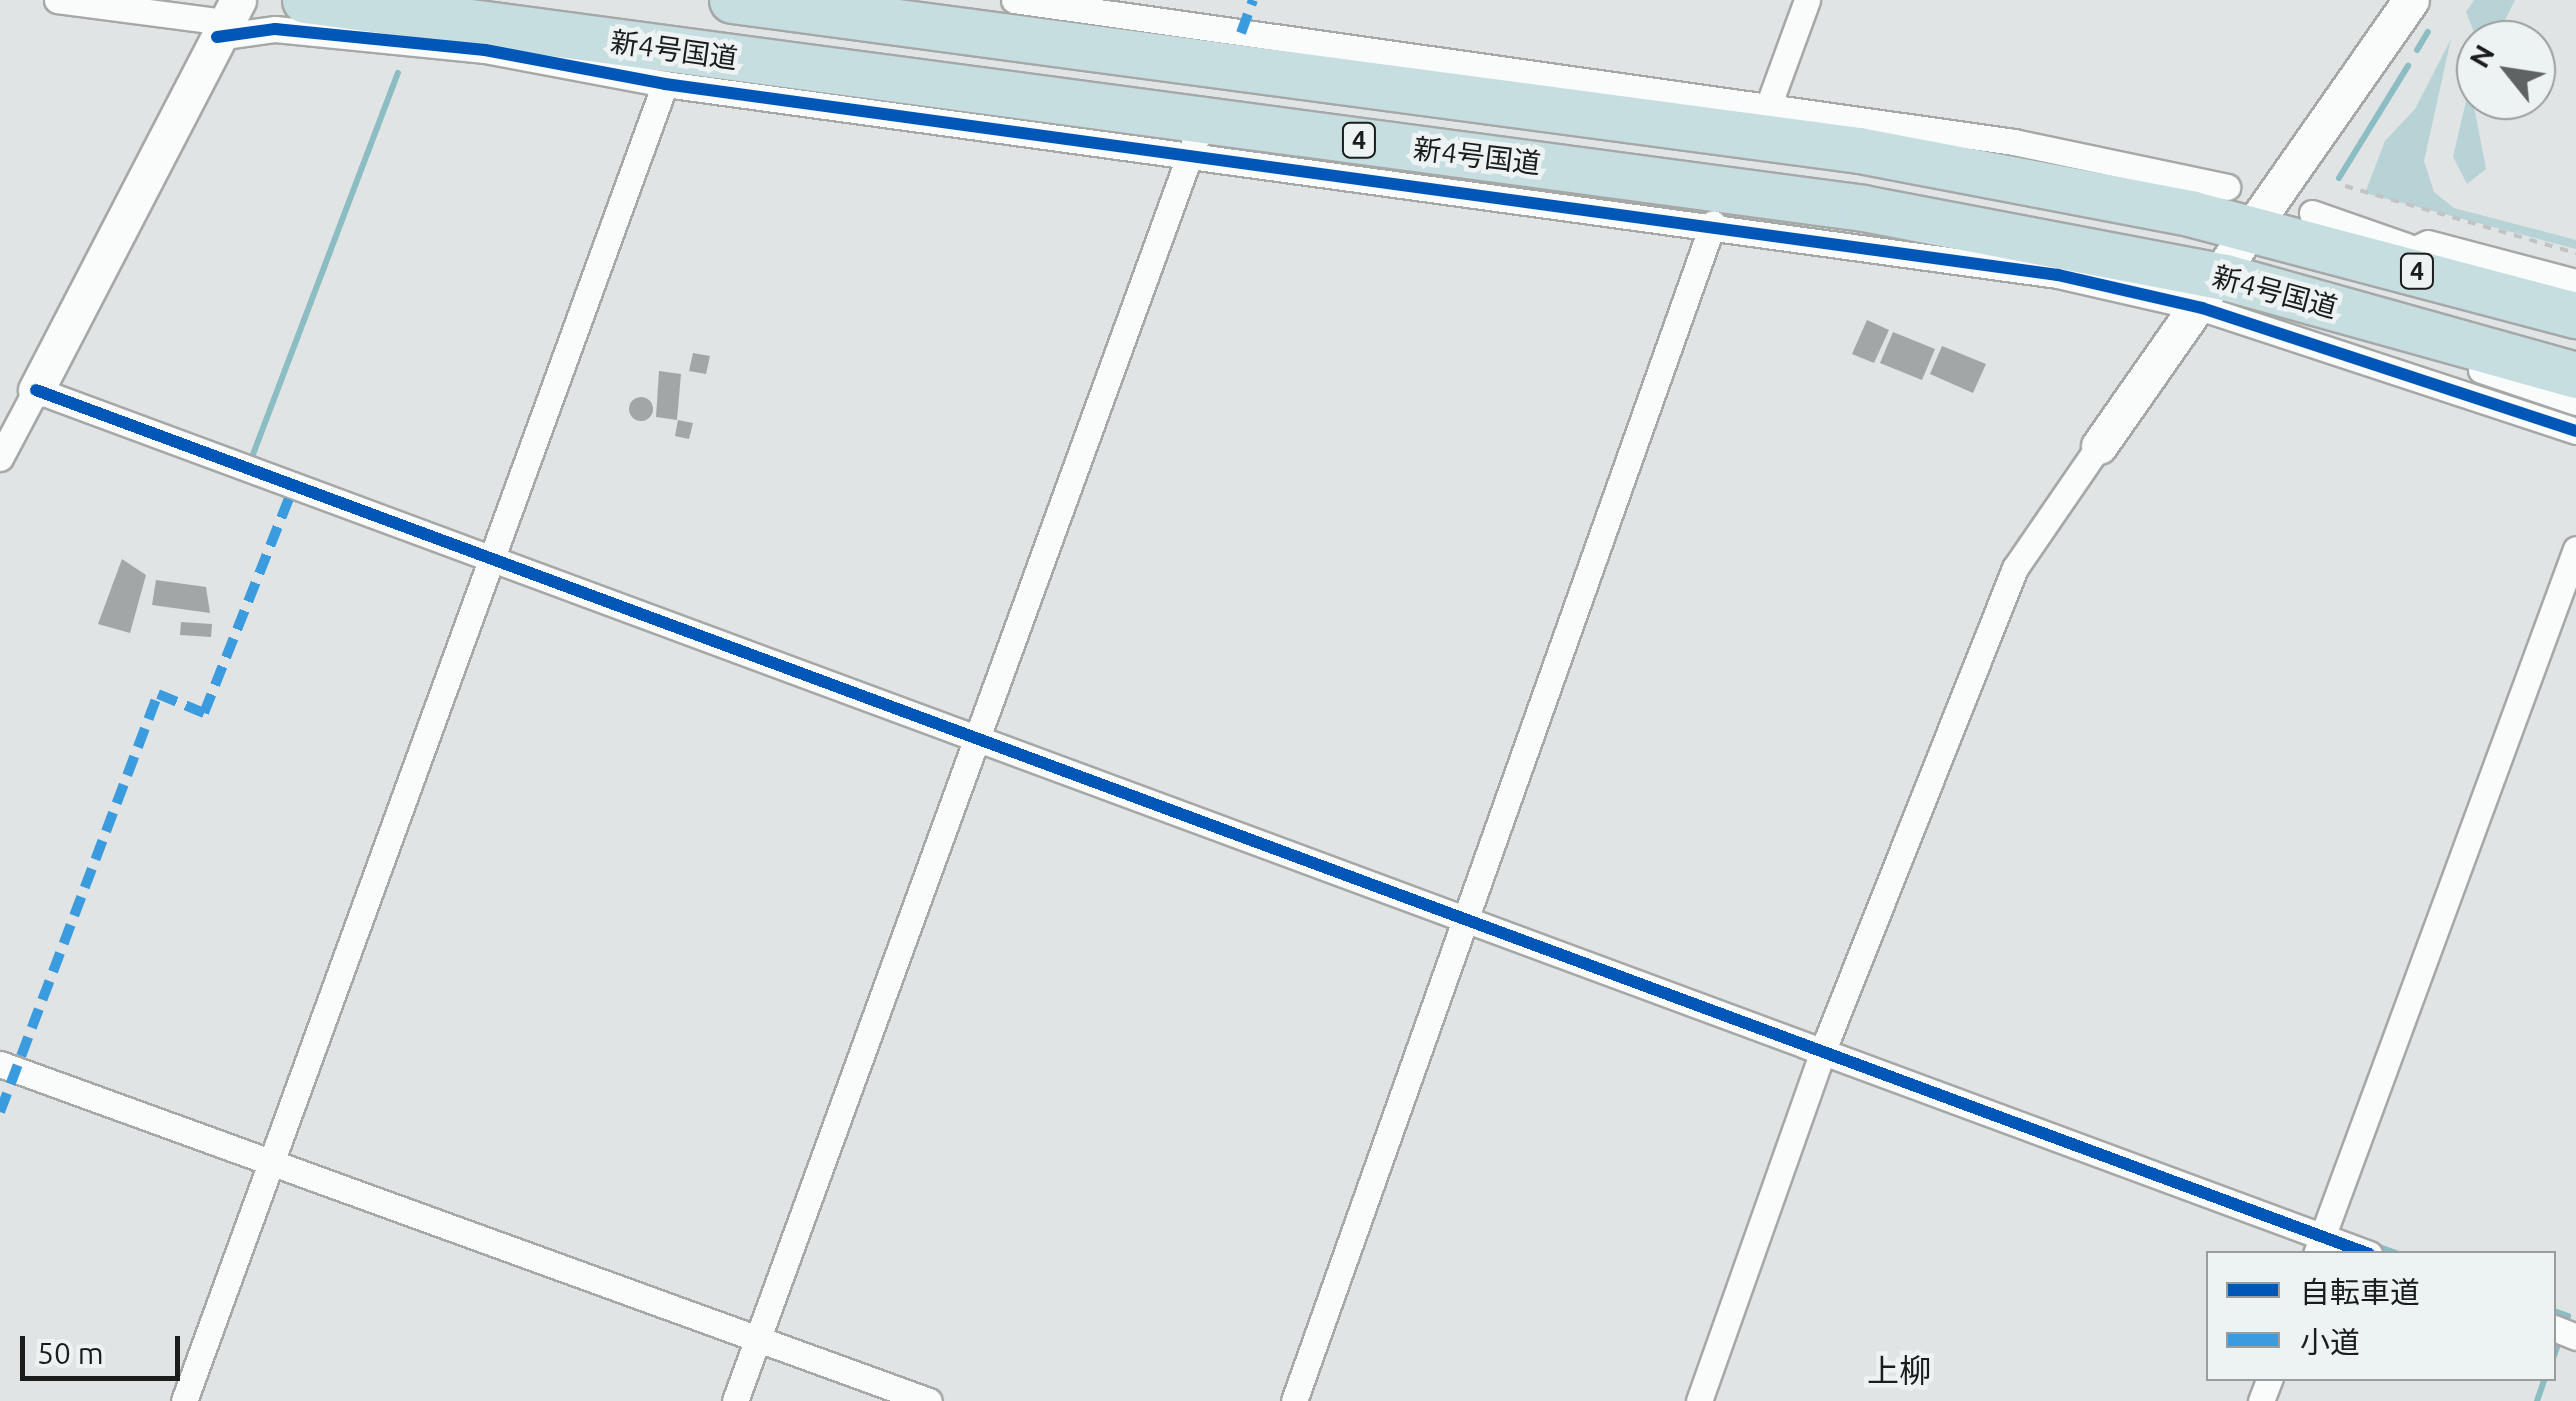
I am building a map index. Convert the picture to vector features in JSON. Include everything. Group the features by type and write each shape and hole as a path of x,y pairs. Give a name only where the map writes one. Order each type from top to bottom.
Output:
{"highway":[{"name":"新4号国道","path":"305,0 487,37 1196,136 1768,194 2213,292 2331,307 2576,375"},
{"name":"新4号国道","path":"732,0 1924,147 2257,230 2396,254 2576,315"}],"street":[{"path":"57,0 275,29 487,37 665,84 1196,136 1713,224 2068,261"},
{"path":"1014,0 1769,104 1924,147 2227,188"},
{"path":"1769,104 1808,0"},
{"path":"1700,1401 1823,1050 2014,568 2257,230 2411,0"},
{"path":"0,458 227,20"},
{"path":"184,1401 496,561 665,84"},
{"path":"735,1401 980,739 1196,136"},
{"path":"2312,214 2396,254 2428,243 2576,282"},
{"path":"1294,1401 1470,920 1713,224"},
{"path":"2213,292 2576,431"},
{"path":"2331,307 2576,402"},
{"path":"36,390 1823,1050 2319,1244 2353,1251"},
{"path":"2319,1244 2576,549"},
{"path":"0,1064 759,1336 929,1401"}],"path":[{"path":"2345,186 2576,253"}],"shaded area":[{"path":"2474,0 2515,0 2505,20 2469,20 2466,12"},
{"path":"2451,39 2424,161 2434,192 2454,208 2576,240 2576,249 2365,193 2385,141 2415,109"},
{"path":"2462,120 2477,120 2486,169 2467,184 2453,157"}],"building":[{"path":"1867,320 1889,330 1874,363 1852,354"},
{"path":"1893,332 1935,349 1922,380 1880,363"},
{"path":"1942,346 1986,364 1973,393 1930,374"},
{"path":"693,353 710,356 706,374 689,371"},
{"path":"659,371 681,374 677,420 656,417"},
{"path":"641,397 650,400 650,418 641,421 632,418 629,409 632,400"},
{"path":"678,420 693,423 689,439 675,436"},
{"path":"122,559 146,575 130,633 98,624"},
{"path":"156,580 206,587 210,613 152,605"},
{"path":"181,622 212,624 211,637 180,635"}],"waterway":[{"path":"2417,50 2428,32"},
{"path":"2339,178 2408,66"},
{"path":"259,460 252,457 398,73"},
{"path":"2371,1244 2390,1251"},
{"path":"2556,1312 2568,1316 2565,1325"},
{"path":"2556,1350 2561,1336"},
{"path":"2537,1401 2544,1381"}],"marked path":[{"path":"1241,33 1253,0"},
{"path":"0,1112 158,694 204,713 294,486"}],"cycle path":[{"path":"217,37 275,29 485,50 665,84 2058,275 2202,308 2576,431"},
{"path":"36,390 2361,1251"}],"district":[{"name":"上柳","path":"1899,1370"}]}
